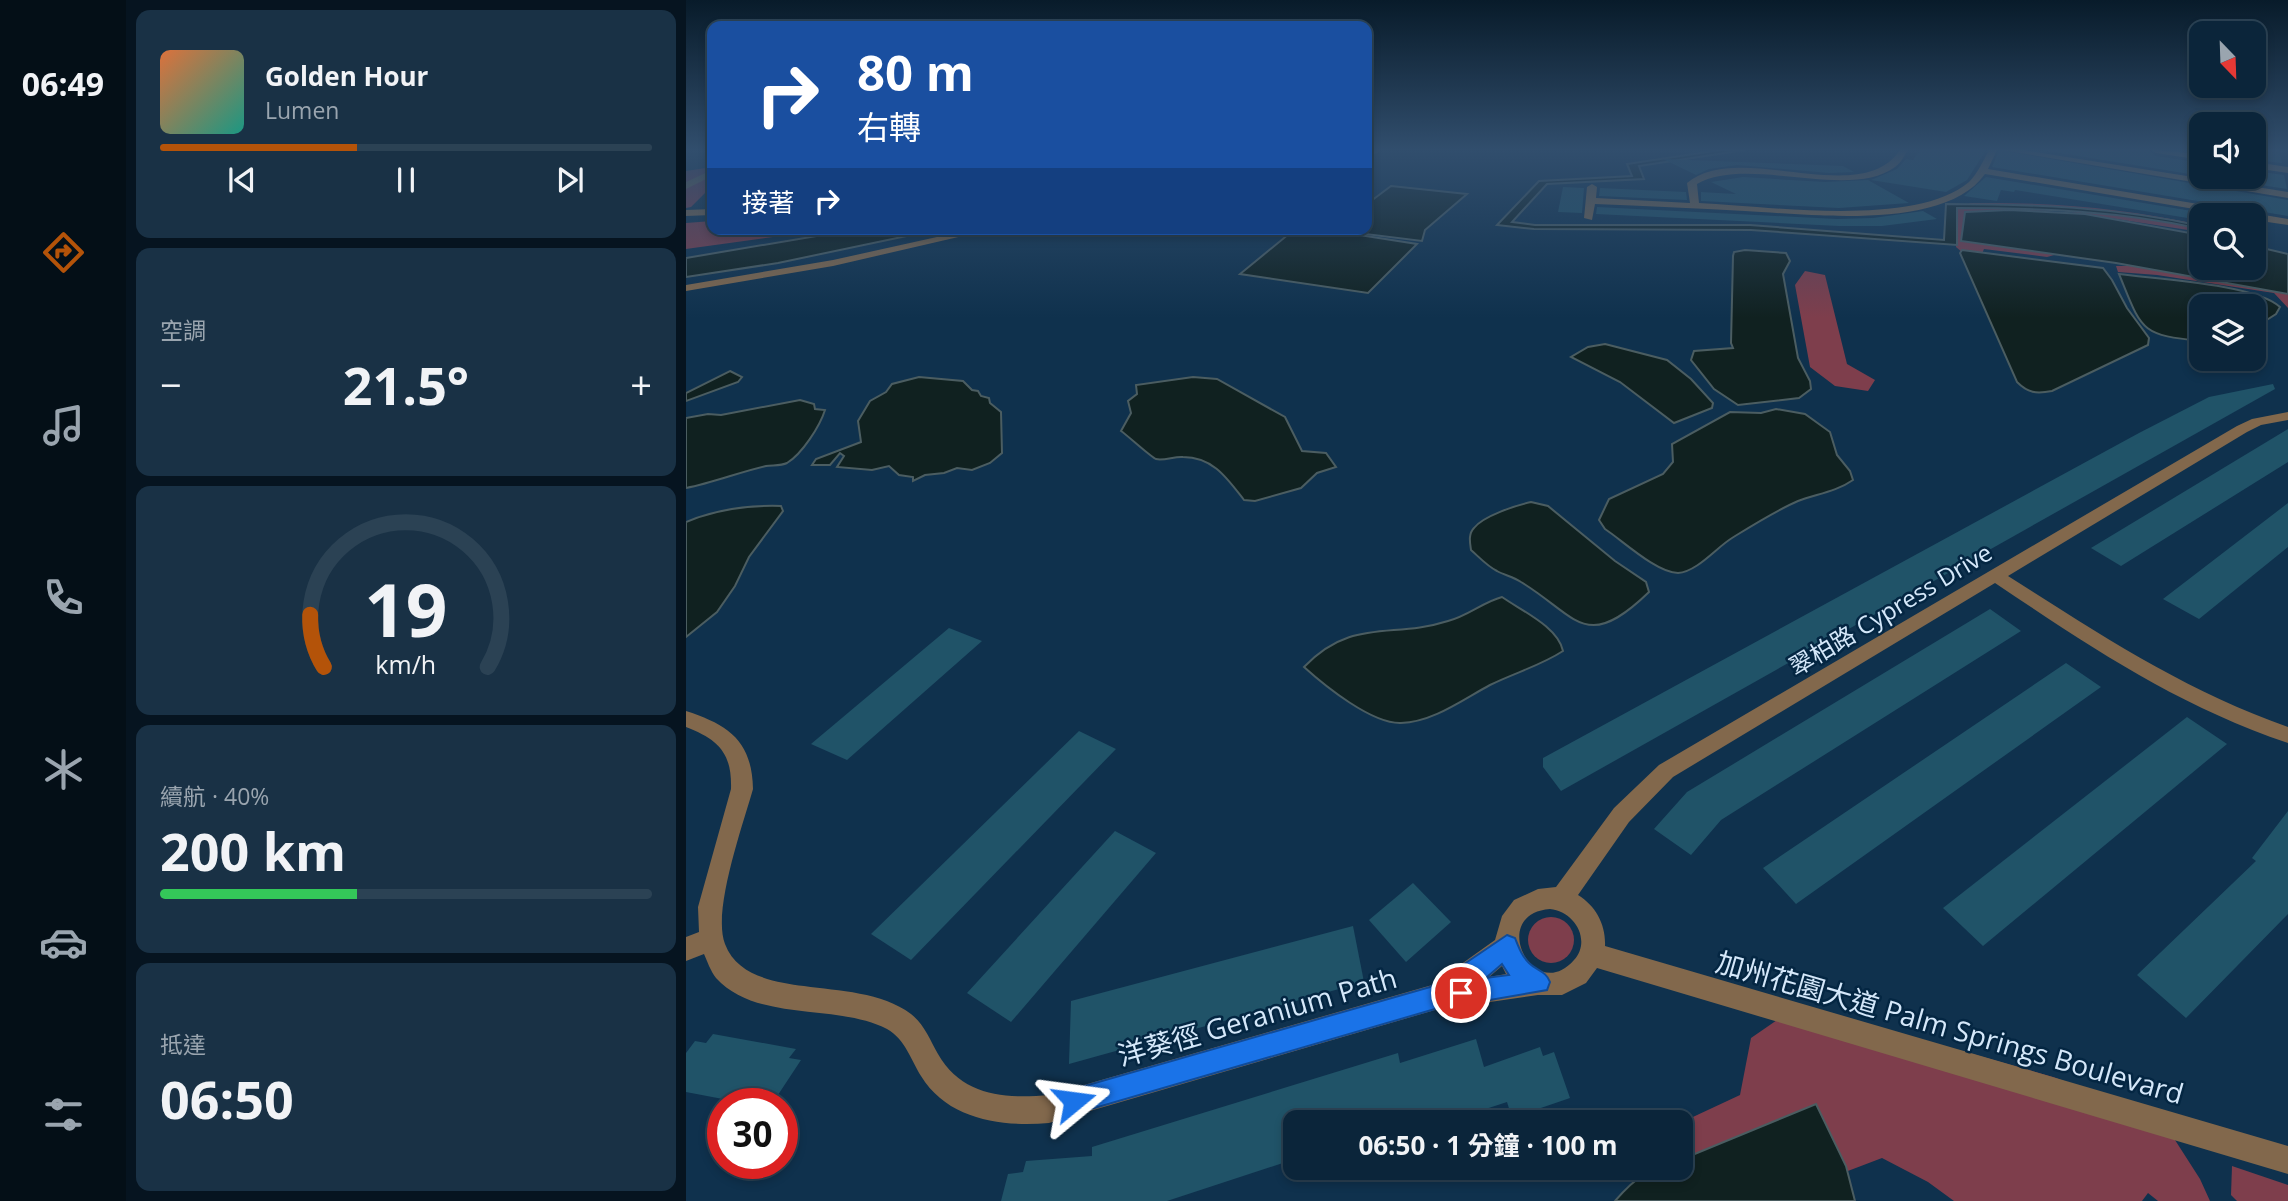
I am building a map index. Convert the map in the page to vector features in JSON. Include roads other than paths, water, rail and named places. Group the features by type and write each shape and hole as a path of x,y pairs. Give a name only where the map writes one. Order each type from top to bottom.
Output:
{"street":[{"path":"1589,218 1590,206"},
{"path":"1696,206 1839,213 1908,206"},
{"path":"686,213 707,212"},
{"path":"2266,219 2288,222"},
{"path":"686,288 874,255 962,235"},
{"name":"翠柏路 Cypress Drive","path":"1561,900 1612,824 1646,786 1666,771 2242,429 2258,422 2288,416"},
{"path":"1995,575 2123,658 2170,685 2239,717 2288,735"},
{"name":"洋葵徑 Geranium Path","path":"686,719 721,735 733,745 740,757 743,772 742,789 710,906 710,940 725,970 740,982 757,990 883,1013 900,1021 915,1035 934,1073 948,1088 965,1100 990,1109 1018,1112 1049,1109 1435,997 1539,982"},
{"path":"1547,898 1561,900 1584,915 1591,927 1593,955 1586,969 1572,979 1556,985 1539,982 1524,974 1513,961 1507,946 1507,932 1512,919 1521,908 1547,898"},
{"path":"686,948 710,940"},
{"name":"洋葵徑 Geranium Path","path":"1435,997 1479,969 1507,946"},
{"name":"加州花園大道 Palm Springs Boulevard","path":"1593,955 2288,1160"}]}
